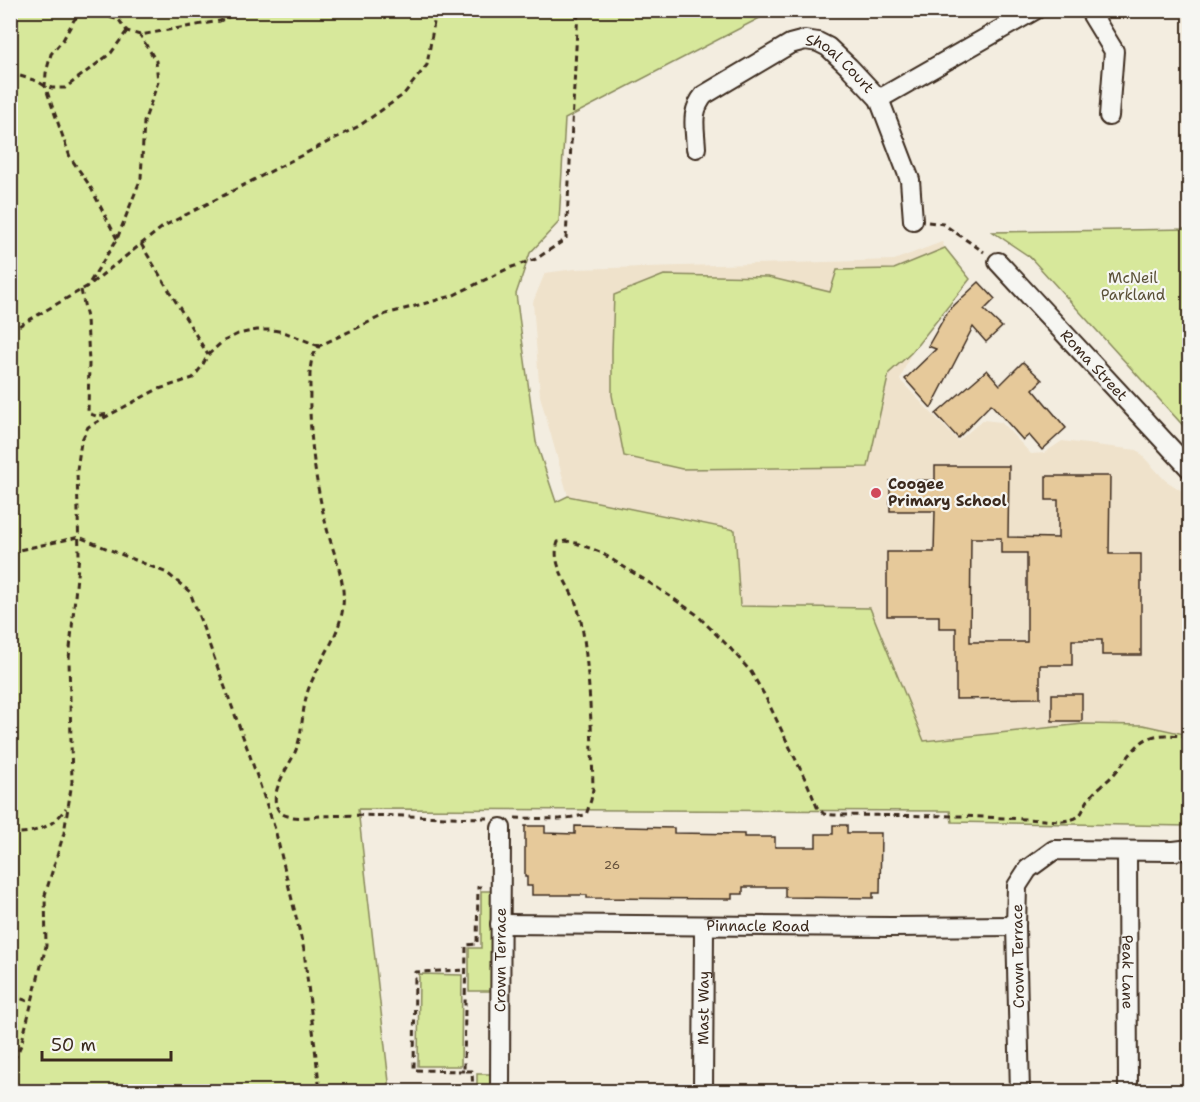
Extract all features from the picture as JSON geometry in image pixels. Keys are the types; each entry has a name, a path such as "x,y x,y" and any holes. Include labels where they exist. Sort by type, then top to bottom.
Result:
{"street":[{"path":"879,99 1035,10"},
{"path":"1089,10 1114,51 1109,116"},
{"name":"Shoal Court","path":"696,148 694,117 697,104 704,95 790,44 805,40 818,42 828,46 879,99 909,180 914,220"},
{"name":"Roma Street","path":"998,262 1190,469"},
{"name":"Crown Terrace","path":"500,1092 502,822"},
{"name":"Crown Terrace","path":"1020,1092 1017,886 1028,868 1054,850 1184,852"},
{"name":"Peak Lane","path":"1127,852 1128,1092"},
{"name":"Pinnacle Road","path":"500,924 1016,926"},
{"name":"Mast Way","path":"703,1092 704,926"}],"path":[{"path":"119,10 119,20 127,31 141,35 220,21 243,10"},
{"path":"10,331 88,286 164,226 359,126 404,95 427,65 435,16 439,10"},
{"path":"578,10 566,239 536,259 509,268 452,296 386,314 319,346 314,355 310,372 311,436 321,504 344,589 342,614 333,641 310,686 305,701 297,748 276,788 275,799 279,811 295,818 342,816 502,822 586,816 593,789 591,709 585,646 577,606 557,564 558,542 566,541 600,552 656,587 696,614 730,648 751,672 765,696 817,807 824,814 1073,820 1078,818 1089,798 1114,774 1136,746 1157,735 1189,735 1184,757 1190,772"},
{"path":"117,239 90,186 70,158 45,87 51,54 81,13 96,13 119,20"},
{"path":"10,73 37,81 45,87 65,88 111,53 127,31"},
{"path":"88,286 117,239 141,178 144,122 158,82 156,61 141,35"},
{"path":"914,220 942,224 998,262"},
{"path":"141,244 208,355"},
{"path":"81,290 87,318 88,413 96,416 111,414"},
{"path":"10,1070 21,1045 46,946 45,895 64,833 72,782 69,659 79,555 77,470 81,442 88,428 111,414 156,390 193,378 208,355 222,342 238,334 257,330 273,330 285,332 319,346"},
{"path":"10,552 79,537 167,573 190,592 249,753 274,829 304,950 320,1092"},
{"path":"10,833 40,829 54,822 68,806"},
{"path":"10,852 15,872 10,895"},
{"path":"464,1071 466,945 477,944 478,887 500,888"},
{"path":"466,970 415,972 414,1070 472,1071 472,1092"},
{"path":"10,982 19,998 32,1002"}],"shaded area":[{"name":"Coogee Primary School","path":"942,242 970,279 911,353 900,380 958,441 983,420 1001,422 1031,454 1044,453 1062,441 1137,450 1165,480 1189,498 1189,735 1143,725 1083,724 924,741 870,608 740,606 735,530 568,496 540,396 533,302 545,273 575,269 894,260"}],"green space":[{"path":"10,11 773,11 565,119 559,222 530,253 516,294 536,442 556,502 568,496 735,530 740,606 870,608 924,741 1083,724 1143,725 1189,735 1189,826 952,822 950,811 358,809 390,1091 11,1091"},
{"name":"McNeil Parkland","path":"1190,229 1189,432 1030,257 993,232"},
{"path":"945,248 970,279 911,353 889,373 868,467 682,469 624,456 612,395 614,295 664,275 768,277 830,292 837,270 894,269"},
{"path":"481,891 491,891 491,991 469,991 469,948 481,948"},
{"path":"419,974 462,975 461,1066 418,1066"},
{"path":"477,1074 491,1074 491,1091 477,1092"}],"building":[{"path":"979,282 995,299 984,310 1002,327 986,342 973,327 931,408 905,379 936,349 928,346 948,311"},
{"path":"1023,362 1042,380 1033,389 1066,428 1042,450 1029,435 1023,440 991,404 958,438 936,414 987,370 1000,385"},
{"path":"935,466 1009,466 1008,537 1058,538 1058,500 1046,500 1046,476 1110,476 1109,554 1141,554 1141,655 1102,655 1102,640 1072,640 1072,665 1040,665 1040,698 956,699 956,628 939,628 939,616 887,616 887,552 934,552 935,511 890,511 890,481 935,480","holes":["971,538 1001,538 1001,553 1027,553 1027,642 970,642"]},
{"path":"1052,694 1082,694 1082,721 1052,721"},
{"path":"833,825 847,825 847,833 881,833 880,893 873,893 873,898 785,897 785,887 743,887 743,894 732,894 732,899 587,898 587,895 532,895 532,886 527,886 527,877 525,877 525,826 545,826 545,833 575,834 575,826 674,828 674,833 775,837 775,847 816,847 816,834 833,834"}],"place":[{"name":"Coogee Primary School","path":"876,493"}]}
